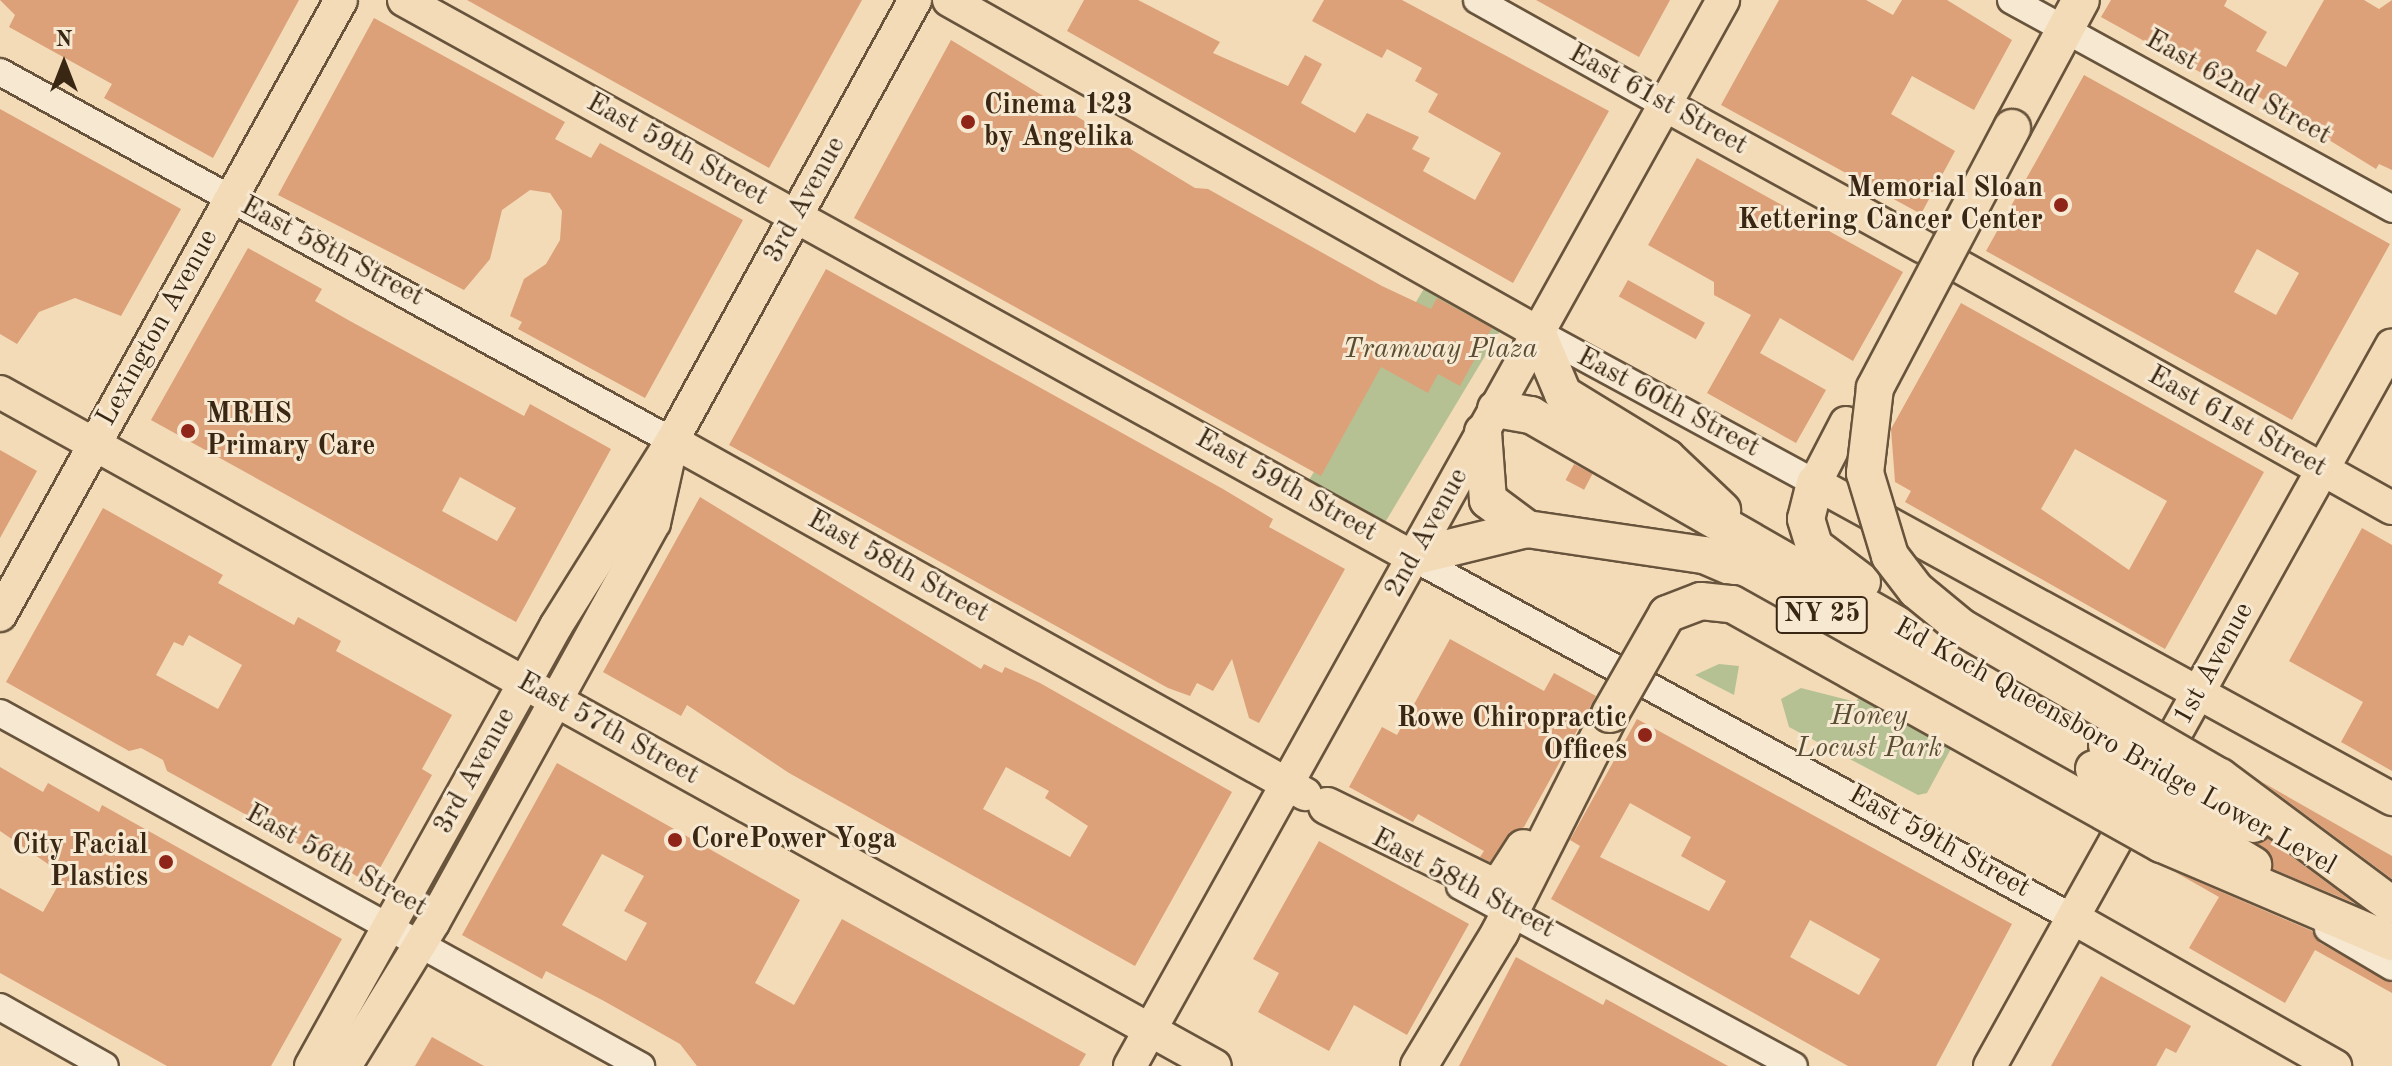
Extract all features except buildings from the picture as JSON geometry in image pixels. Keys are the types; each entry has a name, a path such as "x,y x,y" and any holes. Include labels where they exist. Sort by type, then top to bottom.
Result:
{"highway":[{"path":"2073,15 1875,388 1865,473 1890,556 1916,590 1961,627 2220,777 2392,902"},
{"name":"NY 25","path":"1537,332 1563,394 1684,471 1755,547"},
{"name":"Ed Koch Queensboro Bridge Lower Level","path":"1490,420 1531,415 2101,756 2392,902"},
{"name":"NY 25","path":"1490,420 1488,500 1527,529"},
{"path":"1815,483 1806,525 1831,563 2101,756 2392,891"},
{"name":"NY 25","path":"1412,557 1527,529 1687,551 1738,568 2101,756 2392,949"},
{"path":"1419,1066 1510,912 1610,714 1667,614 1701,601 1732,604 2162,844 2392,942"},
{"path":"1327,806 1495,885 1578,777"}],"main road":[{"name":"Lexington Avenue","path":"0,615 341,0"},
{"name":"East 59th Street","path":"404,0 1412,557"},
{"name":"3rd Avenue","path":"311,1066 556,626 672,441 915,0"},
{"name":"East 60th Street","path":"949,0 1537,332"},
{"name":"2nd Avenue","path":"1130,1066 1723,0"},
{"name":"East 61st Street","path":"1665,105 1923,247"},
{"name":"East 61st Street","path":"1957,265 2392,508"},
{"name":"1st Avenue","path":"1990,1066 2075,919 2320,469 2392,345"},
{"name":"East 57th Street","path":"0,392 1215,1066"},
{"path":"1815,483 1846,423"},
{"name":"3rd Avenue","path":"345,1066 421,944 654,523 672,441"},
{"name":"East 58th Street","path":"672,441 1327,806"},
{"name":"East 60th Street","path":"1815,483 2200,691 2392,799"},
{"path":"556,626 621,584"},
{"name":"East 59th Street","path":"2075,919 2335,1066"}],"street":[{"name":"East 61st Street","path":"1477,0 1665,105"},
{"name":"East 62nd Street","path":"2011,0 2073,15 2392,209"},
{"name":"East 58th Street","path":"0,72 672,441"},
{"name":"East 60th Street","path":"1537,332 1815,483"},
{"name":"East 59th Street","path":"1412,557 2075,919"},
{"path":"1891,677 2101,756 2392,967"},
{"name":"East 56th Street","path":"0,713 641,1066"},
{"name":"East 58th Street","path":"1327,806 1510,912 1794,1066"},
{"path":"0,1007 105,1066"}],"green space":[{"name":"Tramway Plaza","path":"1425,287 1500,332 1383,526 1309,481"},
{"name":"Honey Locust Park","path":"1719,664 1739,666 1734,695 1695,675"},
{"name":"Honey Locust Park","path":"1801,688 1856,702 1862,690 1953,745 1927,793 1918,795 1789,727 1781,699"}],"place":[{"name":"Cinema 123 by Angelika","path":"968,122"},
{"name":"Memorial Sloan Kettering Cancer Center","path":"2061,205"},
{"name":"MRHS Primary Care","path":"188,431"},
{"name":"Rowe Chiropractic Offices","path":"1645,735"},
{"name":"CorePower Yoga","path":"675,840"},
{"name":"City Facial Plastics","path":"166,862"}]}
